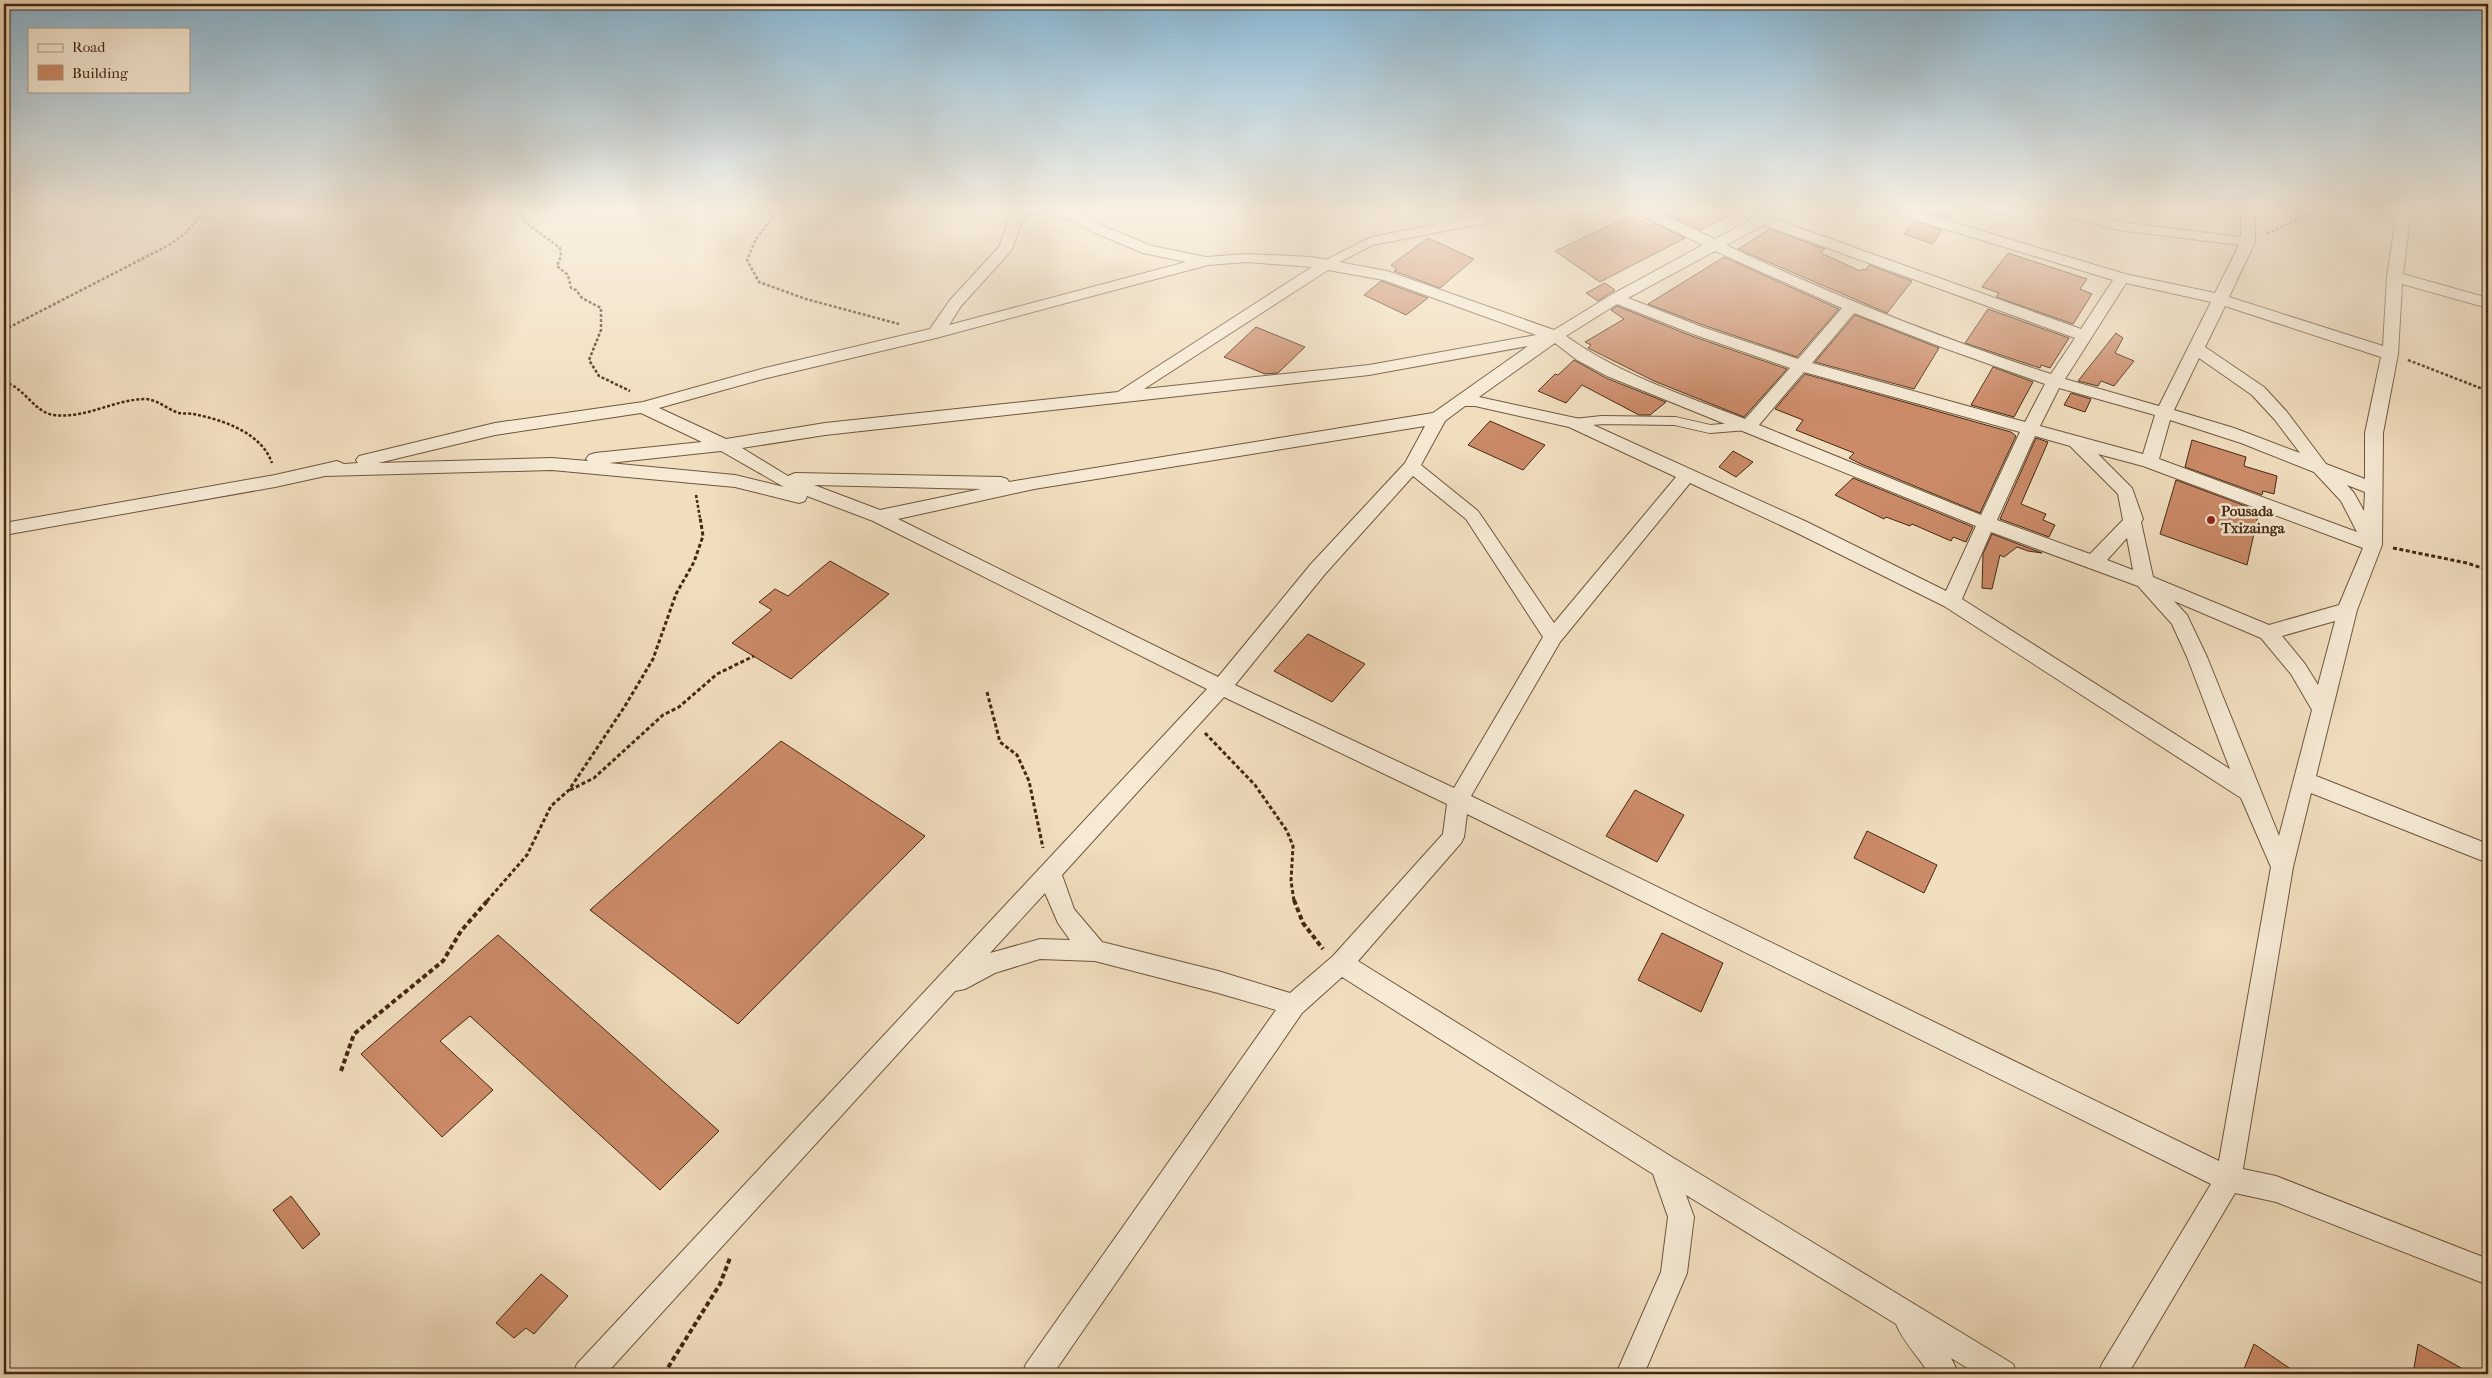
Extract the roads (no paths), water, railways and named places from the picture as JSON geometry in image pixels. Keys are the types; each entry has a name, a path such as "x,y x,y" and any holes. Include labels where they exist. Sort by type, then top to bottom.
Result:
{"street":[{"path":"936,334 955,303 981,275"},
{"path":"4,529 275,481 495,429 643,407 765,372 936,334 1154,275"},
{"path":"1121,397 1309,275"},
{"path":"1383,275 1555,336 1583,356 1613,372 1985,523 2145,581 2268,633 2298,669 2322,710"},
{"path":"587,1374 1221,687 1318,570 1412,466 1438,418 1460,400 1555,336 1616,298 1659,275"},
{"path":"1782,275 1852,306 1969,352 2055,381 2227,432 2284,453 2322,471 2374,489"},
{"path":"1925,275 2084,336"},
{"path":"2113,275 2220,299 2390,354"},
{"path":"2149,462 2164,413 2232,275"},
{"path":"2112,1374 2228,1179 2282,867 2347,610 2373,545 2374,433 2390,354 2395,277 2488,303"},
{"path":"1951,601 2029,430 2055,381 2122,278"},
{"path":"1616,298 1696,330 1802,366 2149,462 2373,545"},
{"path":"1749,426 1852,306"},
{"path":"326,470 552,464 724,445 824,428 1369,370 1555,336"},
{"path":"2196,348 2258,390 2281,416 2322,471 2348,497 2373,545"},
{"path":"1460,400 1574,423 1688,474 1951,601 2249,792"},
{"path":"643,407 724,445 780,479 879,517 1221,687 1458,800 2228,1179 2276,1189 2488,1272"},
{"path":"735,481 879,517 1034,483 1438,418"},
{"path":"2077,443 2126,492 2134,519 2145,581 2180,620 2197,657 2249,792 2282,867"},
{"path":"552,464 735,481 780,479 1034,483"},
{"path":"1412,466 1472,515 1552,637"},
{"path":"1036,1374 1294,1006 1341,963 1453,837 1458,800 1552,637 1688,474"},
{"path":"2094,562 2134,519"},
{"path":"2268,633 2347,610"},
{"path":"2303,780 2488,854"},
{"path":"1050,873 1057,902 1072,928 1095,951"},
{"path":"944,987 990,964 1040,949 1095,951 1218,982 1294,1006"},
{"path":"1341,963 1663,1166 2003,1374"},
{"path":"1630,1374 1674,1273 1681,1217 1663,1166"},
{"path":"1898,1310 1928,1346 1945,1374"}],"lane":[{"path":"1574,423 1612,420 1675,421 1710,429 1749,426"}],"place":[{"name":"Pousada Txizainga","path":"2211,520"}]}
